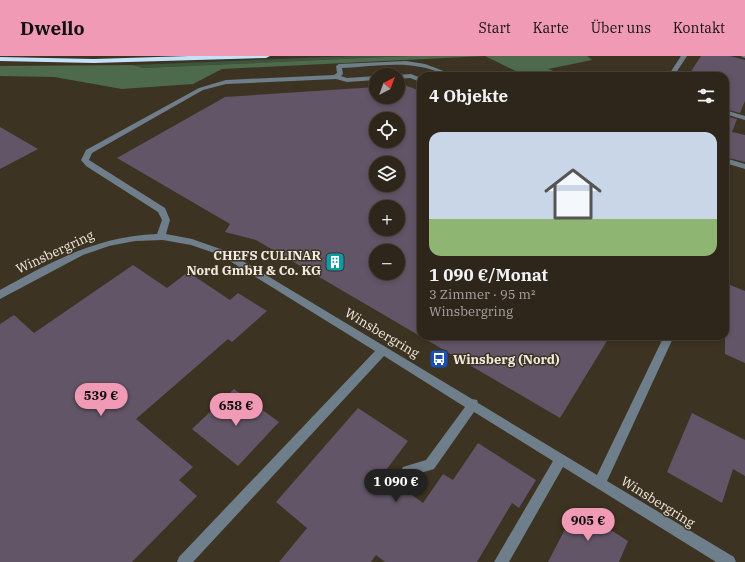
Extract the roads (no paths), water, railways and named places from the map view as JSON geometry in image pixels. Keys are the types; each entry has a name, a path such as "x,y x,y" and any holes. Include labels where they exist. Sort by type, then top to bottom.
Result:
{"highway":[{"path":"0,59 94,61 266,56"}],"street":[{"path":"674,72 684,56"},
{"path":"336,77 340,74 339,66 398,63 422,65 442,72"},
{"path":"405,76 411,76 417,78"},
{"path":"161,236 166,220 162,210 89,164 85,160 89,152 210,85 226,82 336,77 347,80 369,78"},
{"path":"729,113 745,118"},
{"path":"729,161 745,167"},
{"name":"Winsbergring","path":"0,295 60,262 98,246 125,239 161,236 191,240 223,252 729,562"},
{"path":"600,483 667,340"},
{"path":"184,562 383,350"},
{"path":"407,471 430,465 473,404"},
{"path":"501,562 560,458"}],"place":[{"name":"CHEFS CULINAR Nord GmbH & Co. KG","path":"335,262"},
{"name":"Winsberg (Nord)","path":"439,359"}]}
